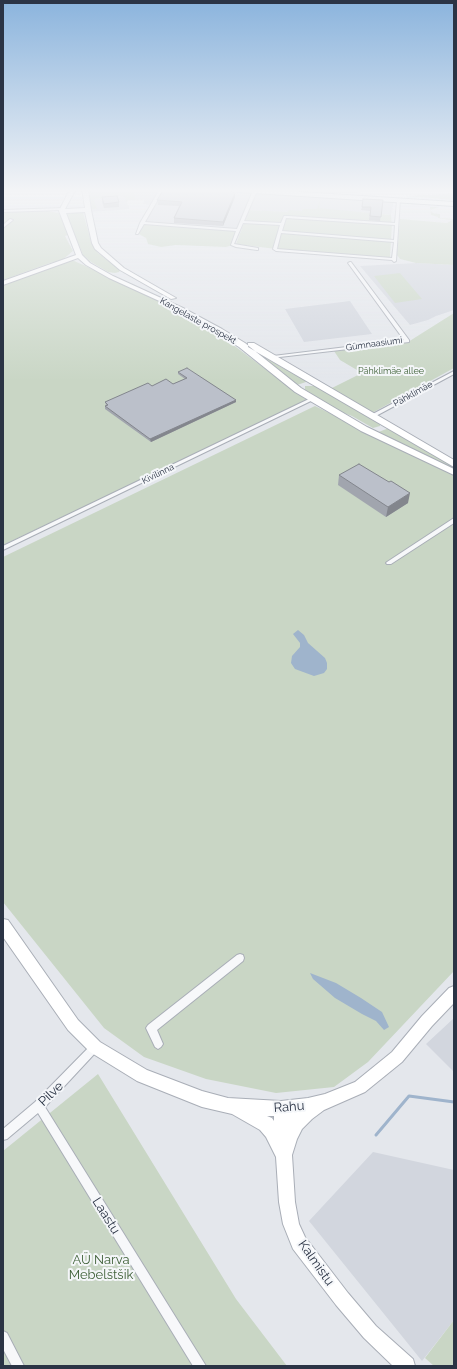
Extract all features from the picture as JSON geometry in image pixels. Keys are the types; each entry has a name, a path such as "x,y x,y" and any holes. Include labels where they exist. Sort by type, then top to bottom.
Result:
{"main road":[{"path":"3,283 79,256 78,253"},
{"name":"Kangelaste prospekt","path":"103,253 122,269 454,464"},
{"name":"Kangelaste prospekt","path":"79,256 88,264 103,273 171,304 219,331 248,350 298,390 364,429 454,472"},
{"path":"103,273 113,275 119,274 122,272 122,269"},
{"path":"219,331 240,349 238,353"},
{"name":"Kangelaste prospekt","path":"248,350 257,348"},
{"path":"298,390 301,386 307,384 319,384"},
{"path":"364,429 380,429 383,425 382,421"},
{"name":"Rahu","path":"3,925 73,1025 95,1047 142,1076 187,1094 228,1106 281,1109 321,1103 360,1086 379,1073 397,1056 427,1021 454,993"},
{"path":"284,1158 296,1123 306,1113 321,1103"},
{"path":"228,1106 266,1124 272,1131 284,1158"},
{"name":"Kalmistu","path":"281,1109 287,1202 291,1224 300,1243 342,1299 370,1332 406,1366"}],"street":[{"path":"318,253 394,260 395,253"},
{"name":"Gümnaasiumi","path":"273,357 407,341 350,263"},
{"name":"Pähklimäe","path":"372,416 454,372"},
{"name":"Kivilinna","path":"3,548 313,399"},
{"path":"389,563 454,520"},
{"path":"158,1044 151,1028 240,958"},
{"name":"Pilve","path":"3,1135 39,1106 95,1047"},
{"name":"Laastu","path":"39,1106 200,1366"},
{"path":"3,1337 18,1366"}],"shaded area":[{"path":"416,263 454,265 454,310 410,325 360,266"},
{"path":"350,301 372,334 304,342 285,309"},
{"path":"454,1018 454,1072 426,1044"},
{"path":"373,1152 454,1170 454,1320 422,1361 309,1221"}],"green space":[{"path":"3,253 71,253 61,261 50,263 3,280"},
{"path":"82,253 98,253 120,270 119,272 115,273 108,272 91,262"},
{"path":"322,253 390,253 390,258"},
{"path":"397,253 454,253 454,265 416,263 400,259"},
{"path":"72,260 167,302 216,332 308,401 3,545 3,284"},
{"path":"400,273 422,299 395,303 374,276"},
{"name":"Pähklimäe allee","path":"454,313 454,368 372,413 330,389 362,373 340,360 334,351 408,342"},
{"path":"258,353 281,367 309,381 297,385"},
{"path":"305,386 315,386 380,424 380,426 373,428 352,416 341,412 305,390"},
{"path":"315,406 454,474 454,971 368,1062 334,1087 276,1093 206,1079 144,1057 104,1028 3,902 3,557"},
{"path":"389,428 454,467 454,469 376,433"},
{"name":"AÜ Narva Mebelštšik","path":"98,1074 236,1299 287,1366 3,1366 3,1151"},
{"path":"454,1320 454,1366 434,1366 425,1358"}],"water":[{"path":"298,630 304,635 308,643 325,658 327,669 324,673 314,676 295,669 291,663 292,656 300,647 300,643 293,634"},
{"path":"310,973 336,983 382,1012 389,1027 384,1030 376,1021 335,998 313,979"}],"building":[{"path":"187,368 236,400 150,439 105,406 108,405 105,402 148,383 152,386 166,379 173,384 187,378 178,372"},
{"path":"359,464 410,493 388,507 339,475"}],"waterway":[{"path":"376,1135 409,1096 454,1102"}]}
